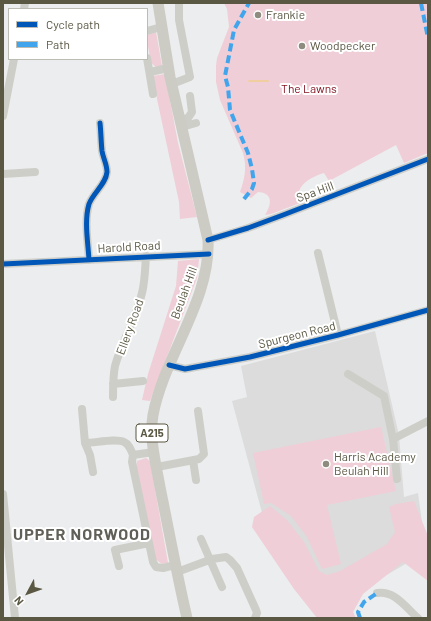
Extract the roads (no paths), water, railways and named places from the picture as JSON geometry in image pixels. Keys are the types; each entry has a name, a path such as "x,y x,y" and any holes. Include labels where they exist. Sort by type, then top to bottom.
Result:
{"main road":[{"name":"Beulah Hill","path":"158,3 168,68 208,240 209,254 197,301 169,365 160,392 153,416 152,428 154,452 176,569 188,618"}],"street":[{"path":"172,84 190,77 179,20 179,3"},
{"path":"148,31 161,27"},
{"path":"3,116 6,80 14,60"},
{"path":"147,60 153,94"},
{"path":"150,72 168,68"},
{"path":"181,123 188,118 192,112 190,96"},
{"path":"89,260 87,215 95,193 103,183 107,173 102,151 100,123"},
{"path":"181,123 196,123"},
{"name":"Spa Hill","path":"208,240 276,218 428,159"},
{"path":"3,174 35,172"},
{"path":"318,253 338,335"},
{"name":"Harold Road","path":"3,264 209,254"},
{"name":"Ellery Road","path":"113,397 116,364 134,319 142,293 146,256"},
{"name":"Spurgeon Road","path":"169,365 182,369 195,368 250,357 428,310"},
{"path":"348,374 384,396 396,437 397,479"},
{"path":"113,384 144,381"},
{"path":"82,409 85,444 90,455 93,472"},
{"path":"157,466 202,458 204,454 198,411"},
{"path":"396,437 428,421"},
{"path":"85,444 118,440 128,445 133,455 132,462 153,562 156,567 176,569 226,557 234,564 258,616"},
{"path":"133,455 154,452"},
{"path":"194,460 196,480"},
{"path":"3,494 15,618"},
{"path":"201,539 222,587"},
{"path":"119,566 115,550 149,543"},
{"path":"377,592 384,592 393,595 418,618"}],"waterway":[{"path":"249,81 268,81"}],"place":[{"name":"Frankie","path":"258,15"},
{"name":"Woodpecker","path":"302,46"},
{"name":"Harris Academy Beulah Hill","path":"326,464"}],"district":[{"name":"UPPER NORWOOD","path":"82,535"}],"park label":[{"name":"The Lawns","path":"309,89"}]}
